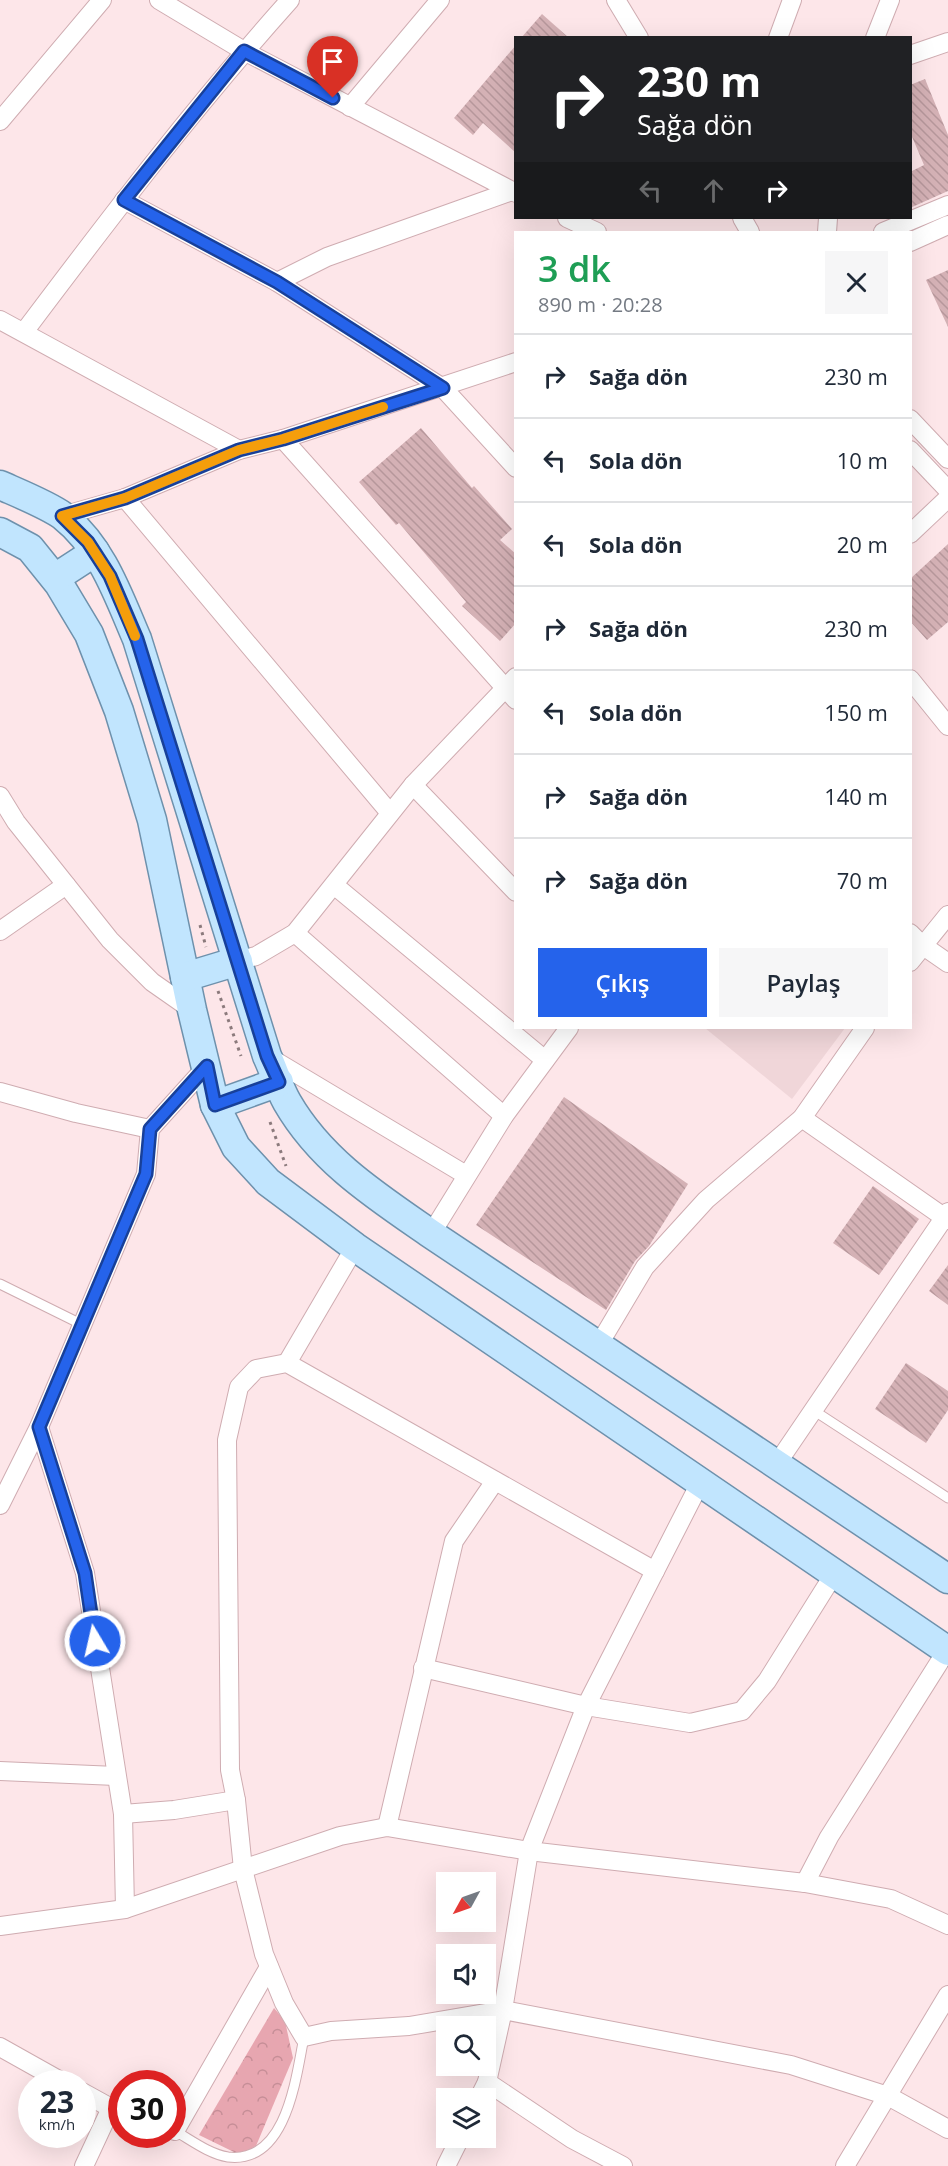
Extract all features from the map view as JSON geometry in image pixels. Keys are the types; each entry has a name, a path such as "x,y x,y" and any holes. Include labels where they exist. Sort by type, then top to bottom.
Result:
{"main road":[{"path":"0,485 62,516 88,542 110,576 137,639 267,1056 286,1100 320,1148 367,1190 431,1234 948,1579"},
{"path":"0,532 30,548 55,578 89,634 119,711 152,820 192,1010 215,1105 236,1147 268,1182 355,1247 947,1651"},
{"path":"55,578 95,552"},
{"path":"185,976 238,961"},
{"path":"215,1105 279,1082"}],"street":[{"path":"0,121 102,0"},
{"path":"159,0 244,51 514,192"},
{"path":"24,333 124,200 244,51 290,0"},
{"path":"350,107 440,0"},
{"path":"616,0 638,36"},
{"path":"779,36 792,0"},
{"path":"876,36 890,0"},
{"path":"912,54 948,42"},
{"path":"277,282 327,257 514,192"},
{"path":"124,200 277,282 443,388 514,466"},
{"path":"885,231 948,205"},
{"path":"569,219 595,231"},
{"path":"912,242 948,225"},
{"path":"0,320 239,450"},
{"path":"62,516 125,498 239,450 283,439 514,363"},
{"path":"912,421 948,459"},
{"path":"238,961 256,956 295,933 413,785 512,689 283,439"},
{"path":"912,452 948,490"},
{"path":"125,498 390,813"},
{"path":"912,532 948,498"},
{"path":"912,681 948,726"},
{"path":"413,785 514,890"},
{"path":"0,796 16,822 110,940 152,982 192,1010"},
{"path":"0,930 66,885"},
{"path":"334,885 545,1060"},
{"path":"912,954 916,939 948,915"},
{"path":"295,933 504,1116"},
{"path":"916,939 948,963"},
{"path":"431,1234 504,1116 568,1029"},
{"path":"598,1346 645,1267 706,1200 802,1118 864,1029"},
{"path":"267,1056 466,1175"},
{"path":"0,1505 39,1427 146,1174 150,1129 207,1066"},
{"path":"0,1092 76,1113 150,1129"},
{"path":"776,1465 947,1217 802,1118"},
{"path":"287,1364 355,1247"},
{"path":"655,1571 287,1364 256,1369 239,1387 227,1440 230,1770 236,1800 243,1869 264,1954 284,2003 304,2037 331,2031 409,2026 503,2010 791,2065 888,2096 948,2129"},
{"path":"39,1427 85,1573 123,1814 125,1909"},
{"path":"387,1827 454,1541 495,1481"},
{"path":"484,2088 487,2082 503,2010 529,1851 586,1706 701,1481"},
{"path":"423,1668 586,1706 690,1723 742,1711 767,1681 834,1574"},
{"path":"805,1883 829,1837 947,1651"},
{"path":"0,1772 116,1776"},
{"path":"123,1814 174,1810 236,1800"},
{"path":"0,1926 125,1909 340,1836 387,1827 529,1851 805,1883 891,1899 948,1925"},
{"path":"186,2110 269,1967"},
{"path":"845,2166 948,1995"},
{"path":"0,2047 41,2070"},
{"path":"487,2082 572,2139 623,2166"},
{"path":"84,2166 108,2124"},
{"path":"446,2166 455,2148"}],"lane":[{"path":"0,1284 82,1325"},
{"path":"813,1410 948,1498"},
{"path":"186,2138 227,2157 244,2156 266,2144 286,2117 304,2037"}],"shaded area":[{"path":"706,1029 844,1029 792,1099"}],"green space":[{"path":"274,2008 285,2021 293,2058 256,2146 240,2155 199,2135"}],"building":[{"path":"542,14 567,36 523,36"},
{"path":"514,47 514,151 483,123 473,135 454,118"},
{"path":"925,79 948,135 948,191 912,207 912,171 924,165 912,137 912,84"},
{"path":"948,270 948,327 926,280"},
{"path":"421,428 472,488 474,486 512,529 500,540 514,552 514,625 500,641 462,606 466,602 399,523 396,525 359,482"},
{"path":"948,544 948,622 927,640 912,623 912,577"},
{"path":"564,1097 688,1184 649,1246 635,1261 606,1310 476,1225"},
{"path":"873,1186 919,1219 879,1275 833,1243"},
{"path":"948,1265 948,1305 929,1291"},
{"path":"906,1363 948,1391 948,1410 926,1443 875,1409"}],"slow traffic":[{"path":"135,636 110,576 88,542 62,516 125,498 239,450 283,439 383,407"}],"route":[{"path":"95,1641 85,1573 39,1427 146,1174 150,1129 207,1066 215,1105 279,1082 267,1056 137,639 110,576 88,542 62,516 125,498 239,450 283,439 443,388 277,282 124,200 244,51 333,98"}]}
